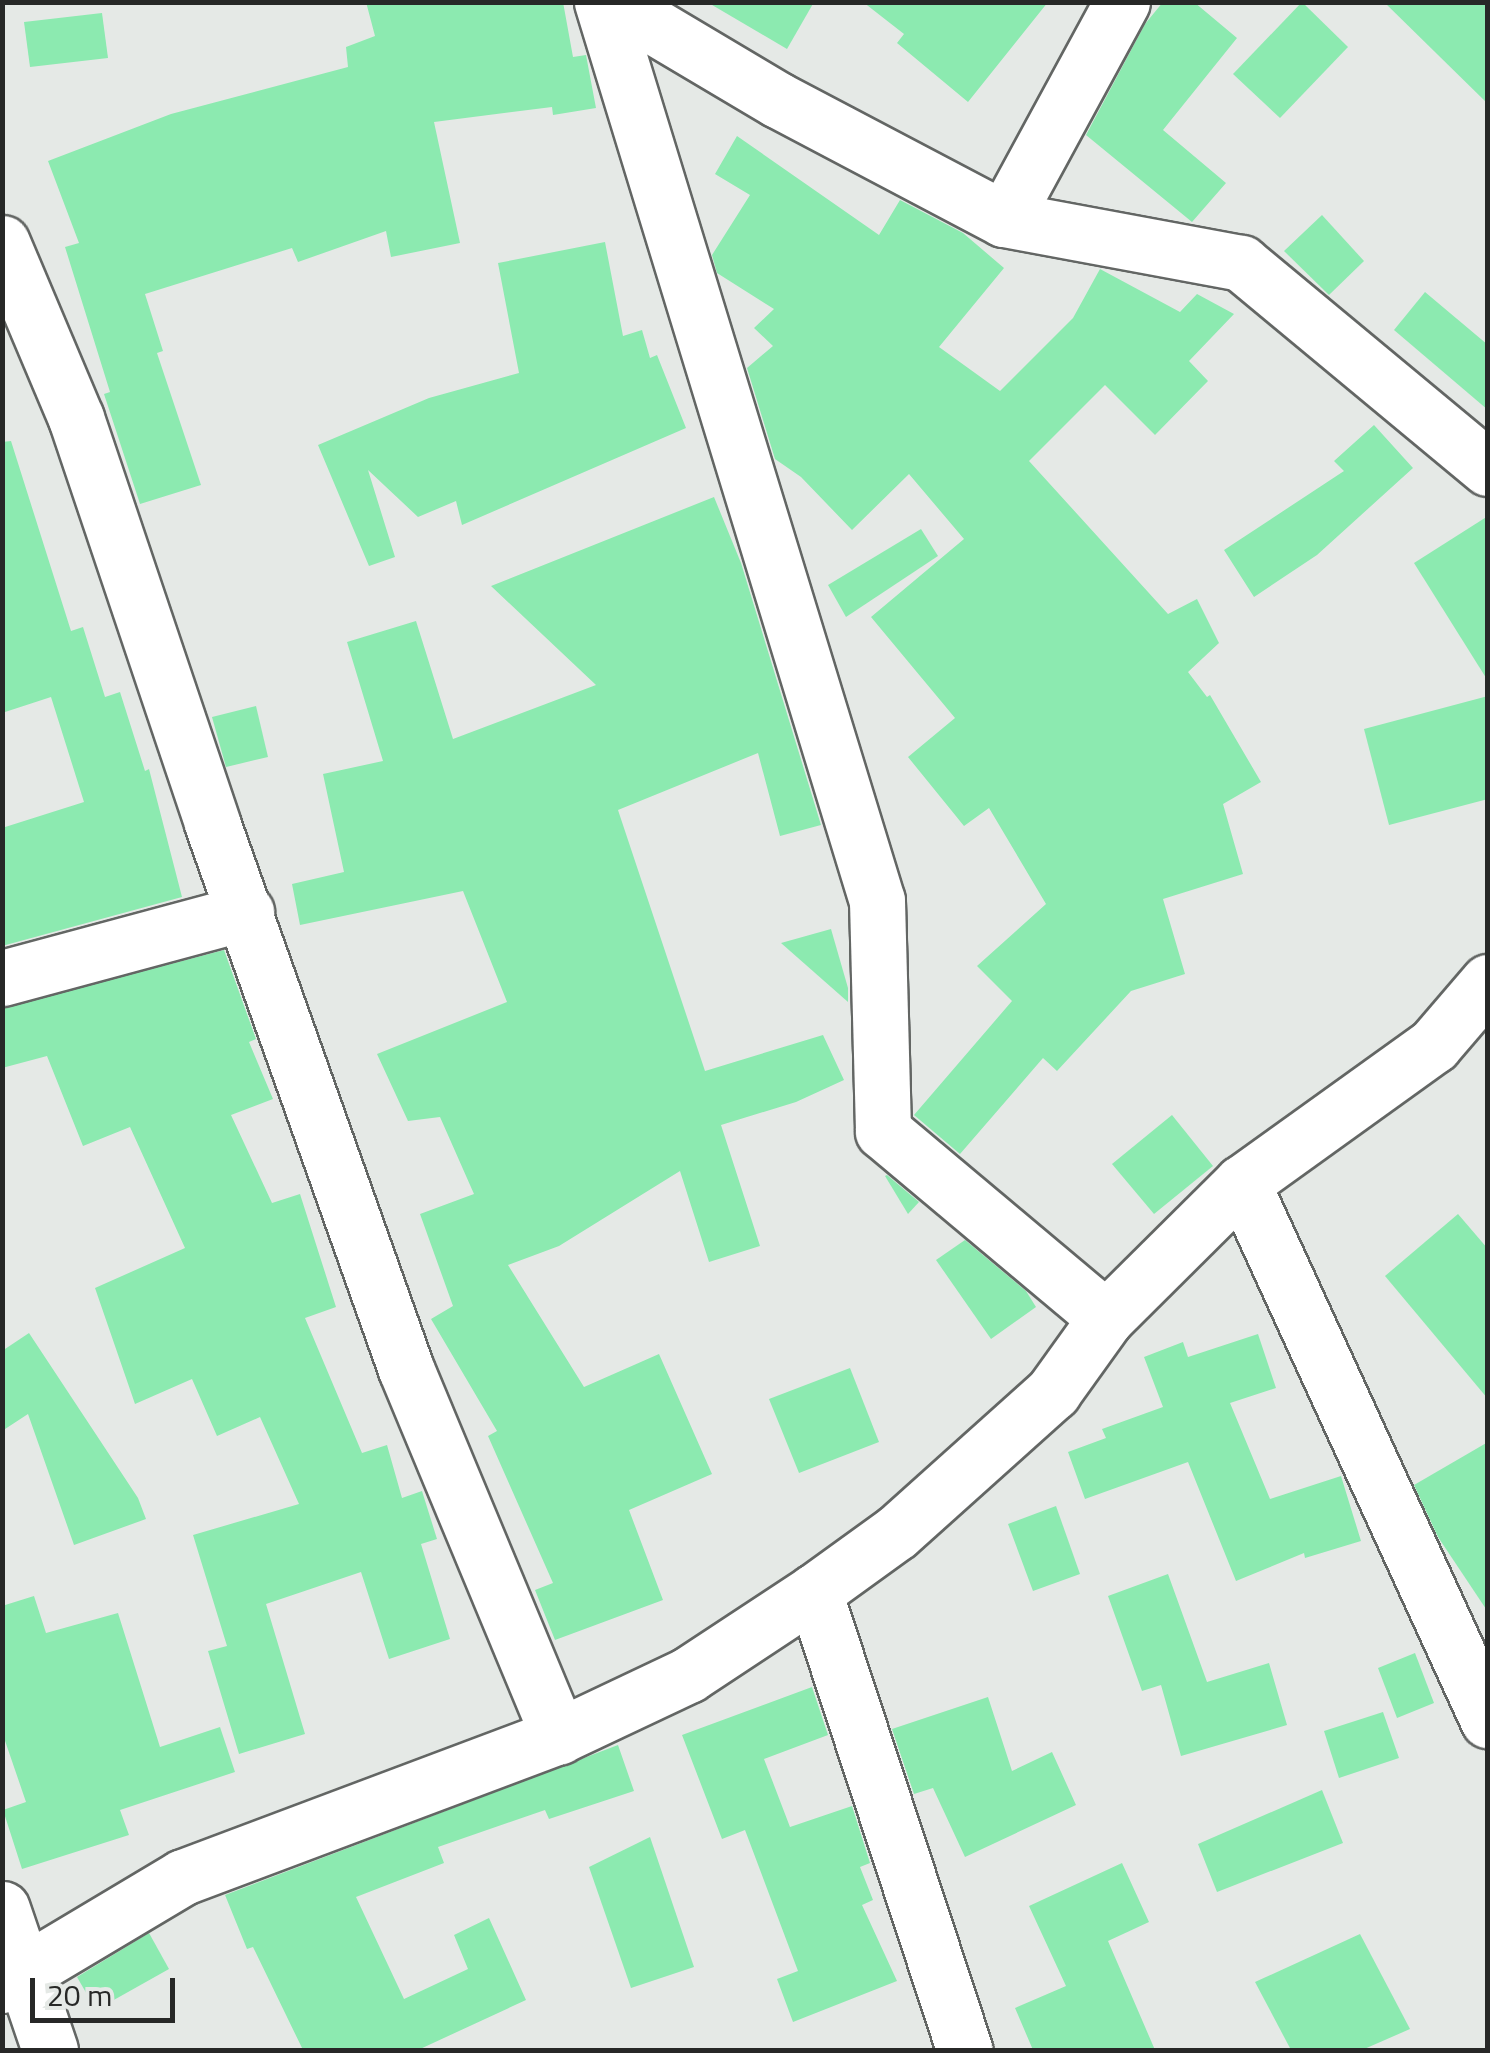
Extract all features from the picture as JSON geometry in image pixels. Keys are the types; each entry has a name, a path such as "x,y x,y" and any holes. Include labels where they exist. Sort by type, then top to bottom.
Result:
{"street":[{"path":"602,2 878,901 883,1132 1106,1318"},
{"path":"613,2 778,100 1004,219 1241,263 1488,468"},
{"path":"1004,219 1122,2"},
{"path":"6,258 76,418 212,823 406,1369 559,1736"},
{"path":"2,978 246,912"},
{"path":"12,1979 184,1878 559,1736 688,1675 814,1592 897,1532 1052,1392 1106,1318 1242,1182 1434,1045 1488,982"},
{"path":"1242,1182 1488,1720"},
{"path":"814,1592 965,2050"},
{"path":"2,1909 12,1979 50,2050"}],"building":[{"path":"366,2 563,2 573,57 586,55 596,108 553,115 552,107 434,122 460,243 391,257 386,231 298,262 292,248 145,294 163,351 157,353 201,485 140,504 104,394 110,392 65,247 79,243 48,161 171,114 348,67 346,47 375,36"},
{"path":"707,2 814,2 787,49"},
{"path":"863,2 1048,2 968,102 897,43 904,34"},
{"path":"1163,2 1194,2 1237,38 1163,130 1226,183 1192,222 1086,135 1145,24"},
{"path":"1302,2 1348,47 1280,118 1233,74"},
{"path":"1384,2 1488,2 1488,104"},
{"path":"102,13 108,58 30,67 24,22"},
{"path":"737,136 879,235 900,200 963,233 1004,268 939,347 1000,391 1073,318 1100,269 1180,312 1197,294 1234,314 1189,361 1208,381 1155,435 1105,385 1029,461 1168,614 1197,599 1219,643 1188,672 1207,697 1210,695 1261,782 1223,804 1243,874 1163,899 1185,974 1131,991 1057,1071 1043,1058 960,1154 914,1115 1012,1001 977,966 1046,904 989,808 964,826 908,757 955,718 871,617 964,539 909,474 852,530 801,477 775,459 747,368 773,346 754,328 774,309 717,273 712,255 750,195 715,174"},
{"path":"1322,215 1364,261 1329,295 1284,251"},
{"path":"605,242 623,336 642,330 650,358 657,355 686,428 462,525 456,501 418,517 368,470 395,557 369,566 318,445 429,398 519,373 498,263"},
{"path":"1425,292 1488,345 1488,410 1394,330"},
{"path":"1374,425 1413,468 1317,555 1254,597 1224,550 1344,471 1334,461"},
{"path":"11,441 71,631 83,627 105,697 120,692 145,771 149,769 182,897 2,946 2,828 84,802 51,697 2,713 2,442"},
{"path":"714,497 741,563 821,825 780,836 758,753 618,810 705,1071 823,1035 844,1080 796,1102 721,1125 760,1246 709,1262 680,1171 559,1246 508,1265 584,1387 659,1354 712,1474 629,1510 663,1600 555,1640 535,1590 553,1583 488,1436 497,1431 431,1319 453,1306 420,1214 474,1194 440,1117 408,1121 377,1054 507,1002 463,891 300,925 292,884 344,872 323,774 383,761 347,642 416,621 453,739 596,685 491,586"},
{"path":"1488,516 1488,681 1414,563"},
{"path":"921,529 938,556 846,617 828,585"},
{"path":"1488,696 1488,799 1389,825 1364,729"},
{"path":"256,706 268,757 226,767 212,717"},
{"path":"831,929 848,988 848,1002 781,943"},
{"path":"224,950 256,1039 249,1042 273,1099 231,1115 272,1203 300,1194 336,1307 305,1318 362,1453 387,1445 402,1498 422,1491 437,1539 421,1544 450,1639 389,1659 361,1572 266,1604 305,1734 239,1754 208,1651 227,1646 193,1535 299,1504 260,1417 217,1436 192,1379 135,1404 95,1288 185,1248 130,1127 83,1146 47,1056 2,1068 2,1008"},
{"path":"1172,1115 1213,1166 1154,1214 1112,1164"},
{"path":"885,1176 919,1202 908,1214"},
{"path":"1458,1214 1488,1249 1488,1399 1385,1276"},
{"path":"965,1240 1026,1291 1036,1307 991,1339 936,1260"},
{"path":"29,1333 138,1498 146,1519 74,1545 28,1414 2,1431 2,1351"},
{"path":"1258,1334 1276,1388 1230,1403 1270,1499 1341,1476 1361,1541 1305,1558 1304,1553 1236,1581 1188,1462 1085,1499 1068,1452 1106,1438 1102,1429 1163,1407 1144,1357 1183,1342 1188,1357"},
{"path":"850,1368 879,1442 799,1473 769,1399"},
{"path":"1488,1442 1488,1612 1438,1537 1414,1485"},
{"path":"1056,1506 1080,1574 1033,1591 1008,1524"},
{"path":"1168,1574 1207,1682 1269,1663 1287,1725 1181,1756 1161,1685 1142,1691 1108,1596"},
{"path":"34,1596 46,1633 118,1613 160,1747 220,1727 235,1772 120,1810 129,1835 22,1869 3,1810 26,1802 2,1732 2,1606"},
{"path":"1415,1653 1434,1703 1397,1718 1378,1668"},
{"path":"812,1687 828,1735 764,1759 790,1827 852,1806 870,1863 860,1867 873,1900 862,1905 897,1981 793,2022 777,1979 798,1971 745,1830 722,1839 682,1735"},
{"path":"988,1697 1012,1771 1052,1752 1076,1805 965,1857 933,1788 914,1794 892,1729"},
{"path":"1383,1712 1399,1758 1339,1778 1324,1731"},
{"path":"618,1745 634,1791 549,1819 545,1810 438,1847 444,1863 356,1897 404,1999 468,1969 454,1935 489,1918 526,2000 418,2050 303,2050 253,1947 247,1949 225,1895"},
{"path":"1322,1790 1343,1843 1217,1892 1198,1844"},
{"path":"650,1837 694,1967 631,1988 589,1867"},
{"path":"1122,1863 1149,1922 1108,1941 1155,2050 1033,2050 1015,2008 1066,1986 1029,1906"},
{"path":"149,1933 169,1969 96,2010 77,1977"},
{"path":"1360,1934 1410,2029 1362,2050 1291,2050 1255,1982"}]}
